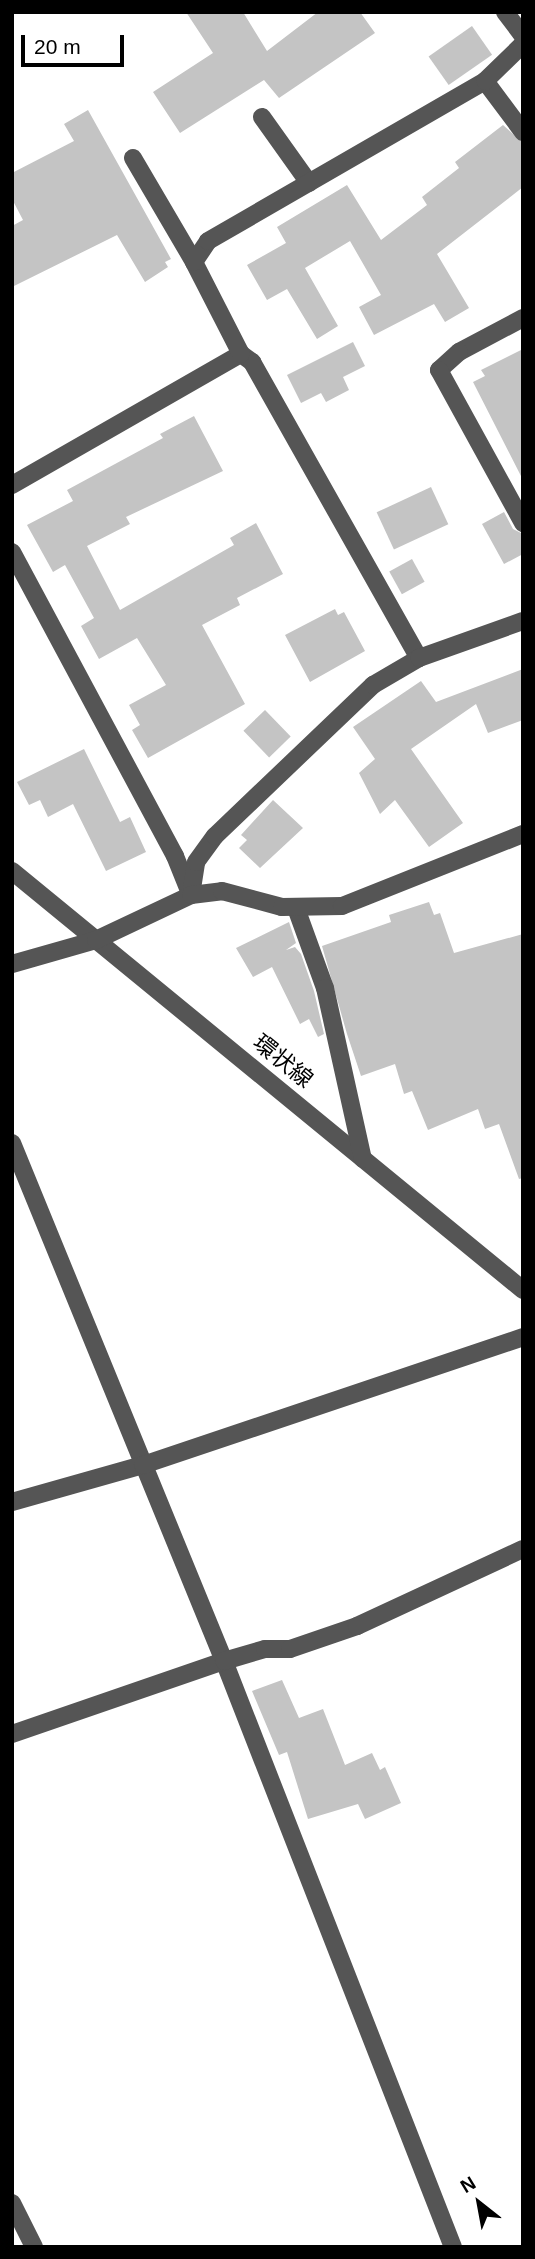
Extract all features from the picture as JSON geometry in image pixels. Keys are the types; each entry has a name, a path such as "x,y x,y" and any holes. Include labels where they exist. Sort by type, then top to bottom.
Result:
{"street":[{"path":"505,12 523,36"},
{"path":"194,262 208,242 485,81 523,44"},
{"path":"485,81 523,132"},
{"path":"262,117 309,183"},
{"path":"134,158 194,262 241,354 252,362 419,658"},
{"path":"523,318 459,352 439,370 523,523"},
{"path":"12,485 241,354"},
{"path":"12,552 175,856 191,895"},
{"path":"191,895 196,862 215,836 373,685 419,658 523,621"},
{"path":"12,964 96,940 191,895 222,891 296,908 352,903 523,834"},
{"name":"環状線","path":"12,871 523,1290"},
{"path":"296,908 325,988 363,1159"},
{"path":"12,1143 224,1661 453,2247"},
{"path":"12,1502 143,1465 523,1337"},
{"path":"12,1734 224,1661 265,1649 290,1649 357,1626 523,1549"},
{"path":"12,2203 24,2240"}],"building":[{"path":"186,12 243,12 267,51 318,12 360,12 375,33 279,98 264,80 180,133 153,92 213,53"},
{"path":"472,26 492,55 449,85 429,56"},
{"path":"88,110 171,259 165,262 168,267 145,282 117,235 12,287 12,226 23,220 12,199 12,173 74,141 64,124"},
{"path":"503,125 523,143 523,187 437,254 469,308 445,322 434,304 374,335 359,307 381,295 350,241 305,268 338,326 317,339 287,289 267,300 247,265 286,243 277,227 347,185 381,240 427,205 422,197 459,168 455,162"},
{"path":"353,342 365,366 343,377 349,390 326,402 321,393 301,403 287,375"},
{"path":"523,349 523,480 473,382 485,376 481,370"},
{"path":"194,416 223,471 126,517 130,524 87,546 120,610 234,545 230,538 256,523 283,574 237,598 240,605 202,625 245,704 148,758 132,730 140,725 129,705 166,685 137,638 99,659 81,626 94,618 65,565 53,572 27,525 73,501 67,490 163,438 160,434"},
{"path":"431,487 448,524 394,550 377,512"},
{"path":"504,512 513,529 523,534 523,554 504,564 482,524"},
{"path":"412,559 425,582 402,594 389,572"},
{"path":"335,609 338,615 344,612 365,651 310,682 285,635"},
{"path":"523,669 523,720 488,733 476,704 411,749 463,823 429,847 395,800 380,814 359,773 375,759 353,727 421,681 436,702"},
{"path":"265,710 291,737 269,757 243,731"},
{"path":"84,749 120,822 130,817 146,852 106,871 73,804 48,817 40,800 29,805 17,782"},
{"path":"273,800 303,828 260,868 239,848 247,840 241,835"},
{"path":"429,902 434,915 440,913 454,953 523,934 523,1178 519,1179 499,1124 485,1129 478,1109 428,1130 412,1091 404,1094 395,1064 361,1076 322,946 391,922 389,915"},
{"path":"289,922 296,943 286,950 295,947 301,954 314,991 324,1034 318,1037 309,1019 300,1024 272,967 253,977 236,948"},
{"path":"282,1680 299,1718 323,1709 345,1765 372,1753 380,1770 385,1767 401,1803 365,1819 358,1804 308,1819 287,1752 279,1755 252,1691"}]}
